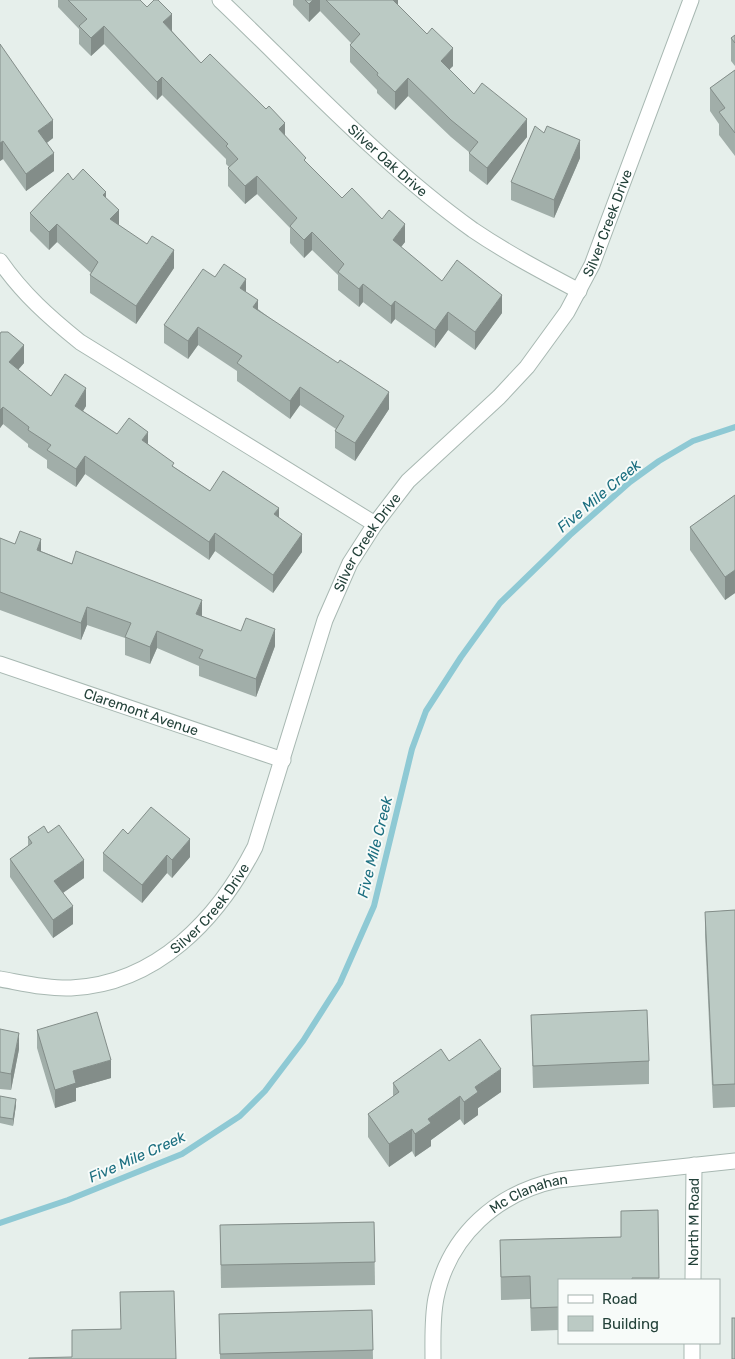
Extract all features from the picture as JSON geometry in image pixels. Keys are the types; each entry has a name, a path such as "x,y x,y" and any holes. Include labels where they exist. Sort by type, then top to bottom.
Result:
{"street":[{"name":"Silver Oak Drive","path":"220,0 424,192 474,230 520,259 578,291"},
{"name":"Silver Creek Drive","path":"0,979 61,988 97,985 139,970 168,954 200,927 239,878 265,819 333,599 350,563 375,524 408,481 499,397 527,367 567,312 592,265 691,0"},
{"path":"0,261 40,310 80,342 375,524"},
{"name":"Claremont Avenue","path":"0,664 283,760"},
{"name":"Mc Clanahan","path":"433,1359 436,1299 440,1283 461,1238 484,1214 518,1193 554,1181 735,1160"},
{"name":"North M Road","path":"693,1279 694,1165"},
{"path":"692,1344 692,1359"}],"building":[{"path":"68,0 140,0 147,7 154,0 158,0 172,14 163,22 201,63 210,54 266,109 269,106 285,123 279,129 306,158 304,160 342,198 352,188 382,219 389,210 405,224 393,240 442,281 457,260 502,295 475,332 448,312 435,330 395,301 391,306 363,284 359,289 338,272 344,264 312,232 304,240 290,226 297,218 257,176 245,186 228,168 238,159 226,146 228,144 162,77 157,82 104,26 91,38 79,26 87,19"},
{"path":"305,0 313,0 309,4"},
{"path":"326,0 393,0 427,34 432,28 453,48 441,61 474,94 482,83 527,119 487,168 469,153 478,142 451,120 408,78 395,92 377,75 378,73 350,45 360,34"},
{"path":"735,35 735,43 731,38"},
{"path":"0,44 53,120 38,131 54,153 26,174 3,141 0,143"},
{"path":"735,70 735,133 719,112 725,108 710,88"},
{"path":"535,126 544,133 547,126 580,140 554,200 511,182"},
{"path":"83,169 106,192 103,195 119,210 110,219 147,244 152,236 174,250 136,306 90,275 98,262 57,224 49,232 30,213 68,173 73,180"},
{"path":"224,264 246,279 240,288 258,300 253,307 338,363 340,360 389,392 355,443 335,431 344,416 300,387 290,401 237,363 242,356 198,327 188,341 164,325 203,269 215,277"},
{"path":"1,332 8,332 24,345 9,362 51,396 65,374 86,388 75,406 117,434 129,418 148,432 142,440 174,463 172,466 210,491 223,471 279,508 274,514 302,534 273,575 215,533 209,542 85,456 76,469 47,450 51,445 28,430 29,427 3,407 0,410"},
{"path":"735,495 735,570 725,577 690,527"},
{"path":"20,531 41,539 37,550 72,564 76,551 202,600 196,614 241,631 246,618 275,629 256,679 199,658 203,650 157,631 150,647 125,637 131,623 87,607 81,623 0,592 0,538 15,544"},
{"path":"151,807 190,839 172,860 167,855 142,885 103,853 123,829 128,834"},
{"path":"59,825 84,860 54,881 73,906 53,920 10,859 32,843 28,837 44,826 48,833"},
{"path":"735,910 735,1084 713,1085 705,912"},
{"path":"647,1010 649,1061 533,1066 531,1015"},
{"path":"97,1012 111,1060 73,1071 76,1083 55,1090 37,1030"},
{"path":"0,1029 19,1033 11,1074 0,1072"},
{"path":"480,1039 501,1069 475,1087 478,1092 464,1102 460,1096 428,1119 431,1123 415,1134 412,1129 389,1144 368,1114 399,1092 393,1083 441,1049 449,1061"},
{"path":"0,1096 16,1099 13,1119 0,1117"},
{"path":"658,1210 659,1278 558,1279 558,1307 531,1308 530,1276 501,1277 500,1240 621,1237 621,1211"},
{"path":"374,1222 375,1262 221,1265 220,1225"},
{"path":"174,1291 176,1359 29,1359 72,1357 72,1330 121,1329 120,1292"},
{"path":"372,1310 373,1350 220,1354 219,1314"},
{"path":"732,1318 735,1318 735,1359 732,1359"}],"waterway":[{"name":"Five Mile Creek","path":"0,1223 68,1200 182,1154 240,1116 265,1091 303,1041 340,983 374,906 412,749 426,711 461,657 500,603 570,535 630,482 659,461 693,441 735,427"}]}
